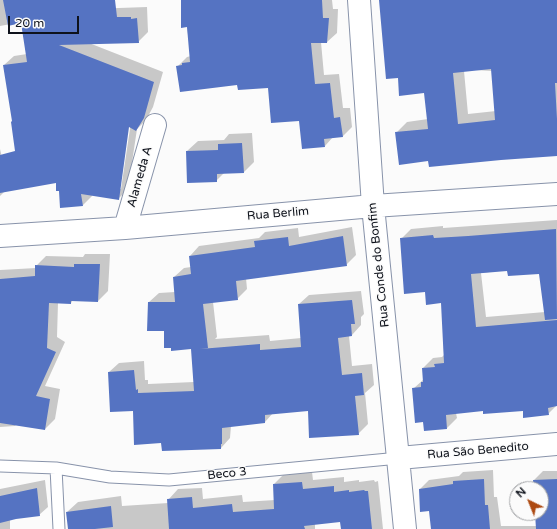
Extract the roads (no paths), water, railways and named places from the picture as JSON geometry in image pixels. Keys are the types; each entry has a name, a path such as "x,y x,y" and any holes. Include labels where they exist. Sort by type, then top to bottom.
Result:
{"street":[{"name":"Rua Conde do Bonfim","path":"359,0 373,206 405,529"},
{"name":"Alameda A","path":"125,228 156,125"},
{"name":"Rua Berlim","path":"0,236 125,228 373,206 557,194"},
{"name":"Rua São Benedito","path":"399,458 557,444"}],"lane":[{"name":"Beco 3","path":"0,466 56,468 110,477 169,480 399,458"},
{"path":"56,468 59,529"}]}
